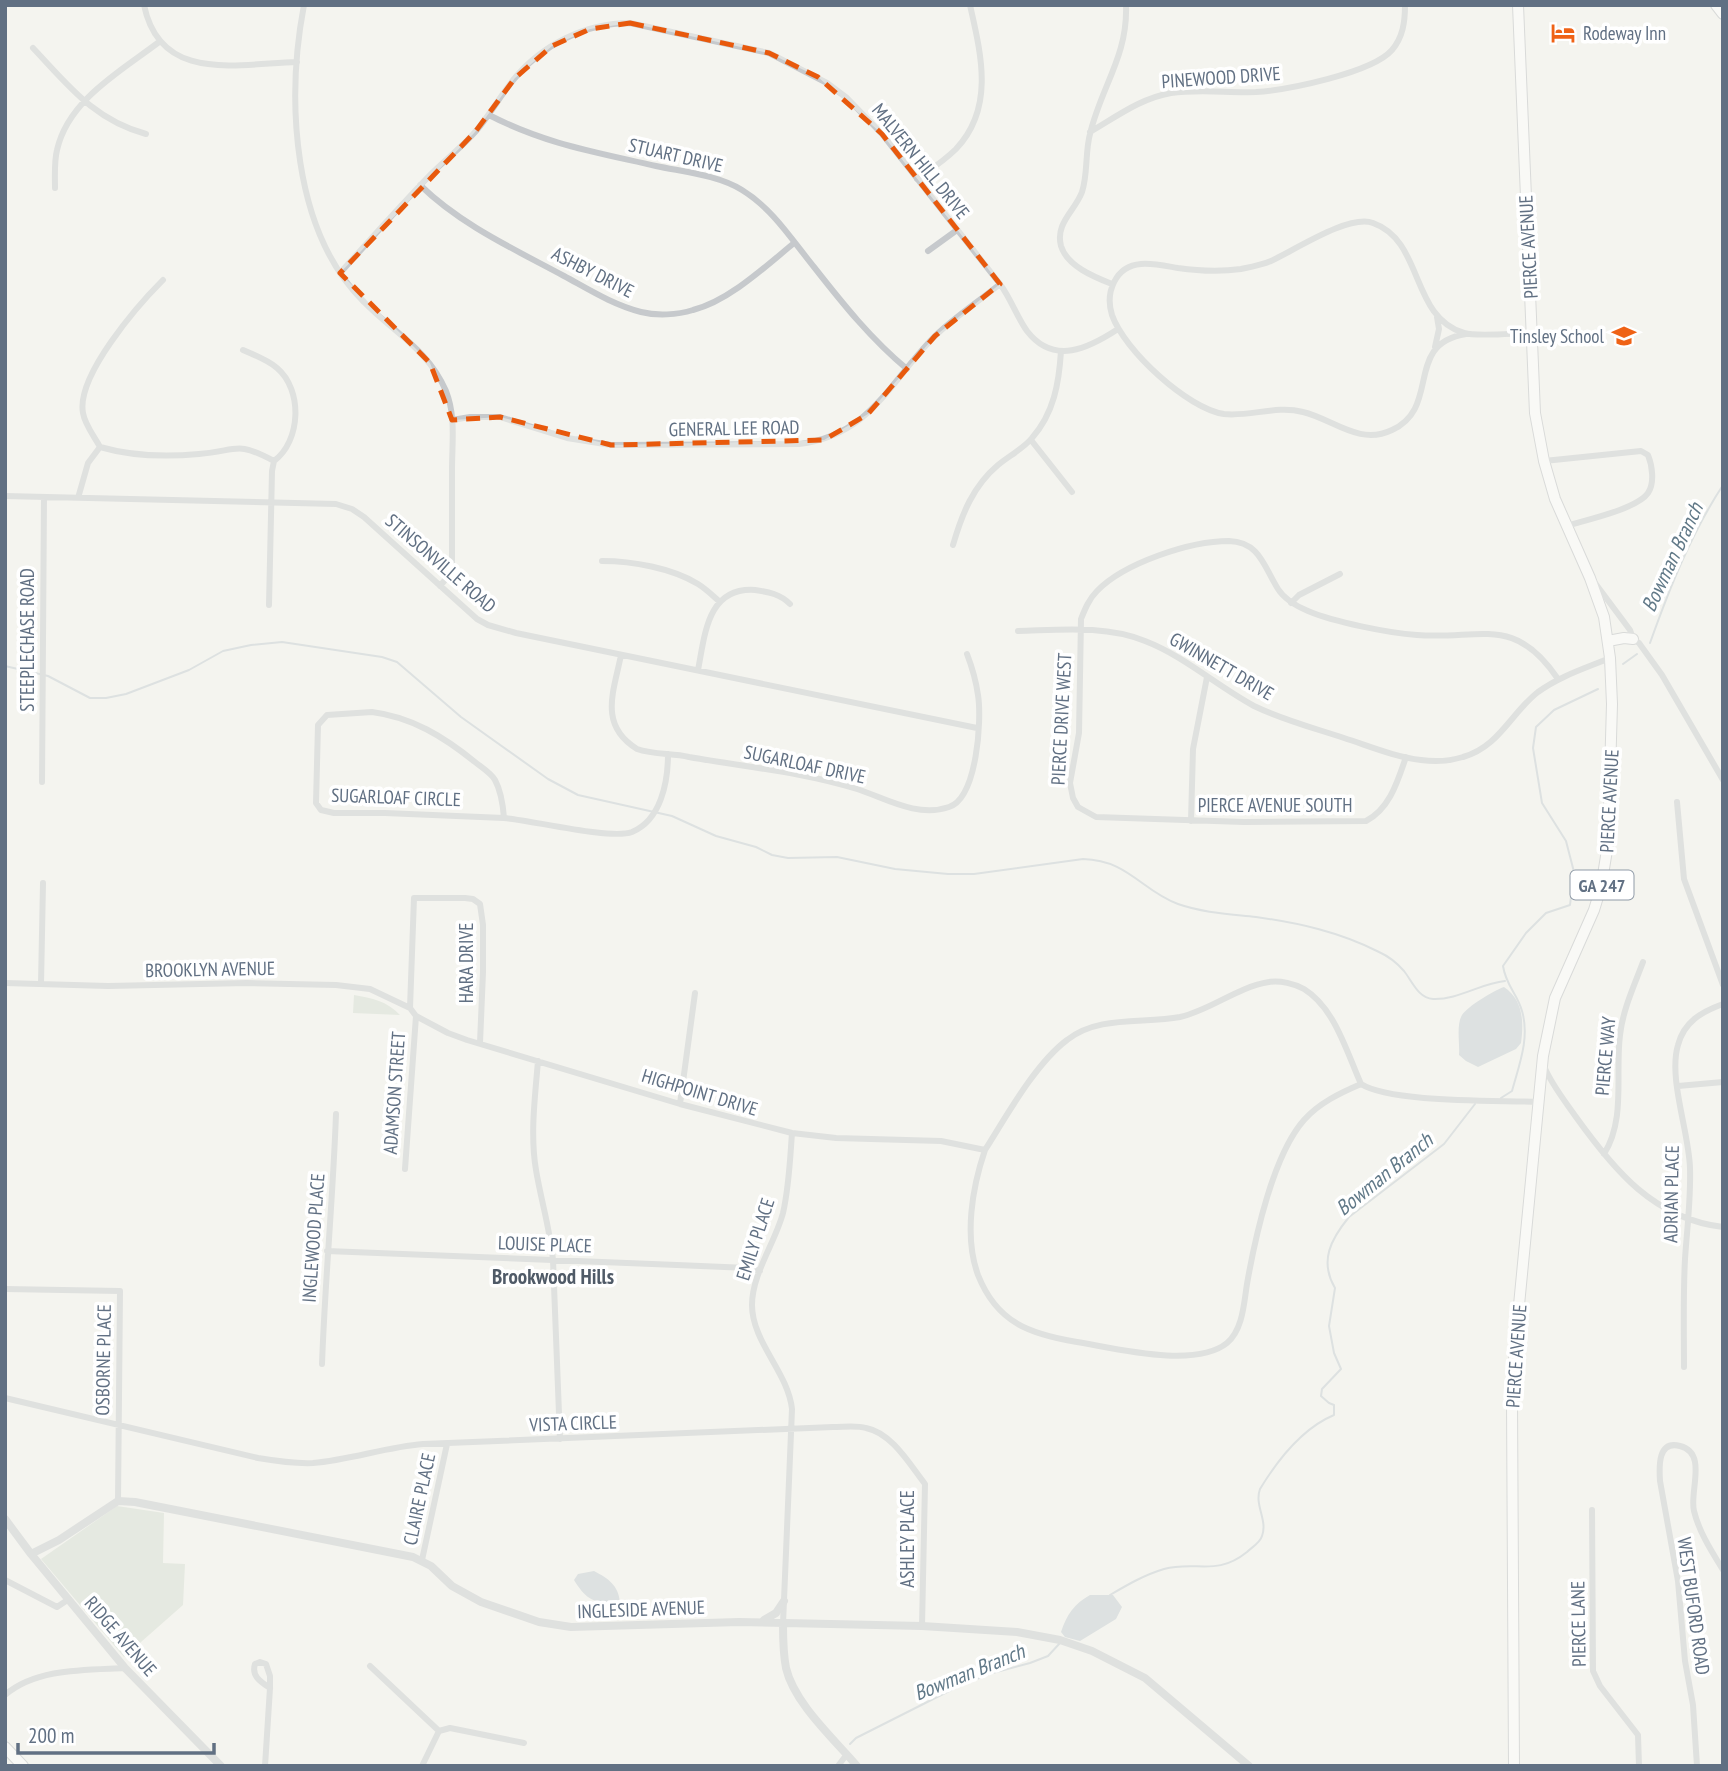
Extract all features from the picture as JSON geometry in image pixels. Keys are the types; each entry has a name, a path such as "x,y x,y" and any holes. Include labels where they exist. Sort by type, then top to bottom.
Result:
{"main road":[{"name":"PIERCE AVENUE","path":"1514,1766 1511,1401 1538,1102 1548,1022 1555,998 1594,910 1606,864 1612,729 1610,659 1604,617 1555,499 1544,461 1535,413 1518,5"},
{"path":"1716,5 1723,14"},
{"path":"1608,641 1633,639"},
{"path":"8,1754 23,1766"}],"street":[{"path":"144,5 147,18 159,41 174,55 187,61 225,64 297,62"},
{"path":"304,5 297,62 297,123 306,190 320,238 340,273 364,303 404,335 430,363 451,408 452,566 450,574 440,586"},
{"path":"917,179 956,149 972,125 979,105 982,56 970,5"},
{"path":"1112,284 1082,269 1070,259 1061,245 1062,225 1082,193 1090,132 1124,43 1126,5"},
{"name":"PINEWOOD DRIVE","path":"1090,132 1153,97 1197,91 1228,93 1276,90 1363,67 1392,50 1402,34 1405,5"},
{"name":"MALVERN HILL DRIVE","path":"340,273 420,186 475,132 514,78 538,56 566,38 590,29 615,23 653,27 769,53 818,77 847,98 864,114 1000,284 1031,335 1043,344 1061,351"},
{"path":"55,188 56,151 71,117 84,101 159,41"},
{"path":"33,48 84,101 116,124 146,134"},
{"name":"STUART DRIVE","path":"489,115 516,129 554,143 733,185 764,206 857,322 907,369"},
{"name":"ASHBY DRIVE","path":"420,186 437,201 487,234 613,302 642,312 684,312 713,303 794,243"},
{"path":"1436,315 1439,329 1426,365 1420,400 1409,419 1390,432 1368,435 1342,430 1311,414 1292,409 1225,414 1198,405 1156,372 1118,329 1109,299 1112,284 1128,268 1140,264 1211,271 1262,264 1343,225 1369,221 1383,228 1402,246 1427,302 1436,315 1465,334"},
{"path":"928,251 957,230"},
{"path":"100,447 83,412 86,389 111,341 132,313 163,281"},
{"name":"GENERAL LEE ROAD","path":"452,420 500,417 567,438 611,445 799,444 824,440 860,421 881,401 935,336 1000,284"},
{"path":"953,545 963,512 976,489 995,467 1031,440 1043,423 1054,401 1061,351 1088,347 1118,329"},
{"path":"1434,348 1451,337 1465,334 1532,333"},
{"path":"243,350 276,367 287,379 292,391 295,427 274,461 270,503 269,605"},
{"path":"1031,440 1072,492"},
{"path":"100,447 124,453 167,455 198,455 243,448 274,461"},
{"path":"78,498 88,463 100,447"},
{"path":"1544,461 1634,451 1648,455 1651,460 1651,488 1642,499 1566,526"},
{"name":"STINSONVILLE ROAD","path":"5,496 336,504 352,509 380,531 477,619 488,625 977,728"},
{"name":"STEEPLECHASE ROAD","path":"42,782 44,497"},
{"name":"PIERCE DRIVE WEST","path":"1080,808 1073,798 1070,783 1079,733 1081,630 1088,604 1097,591 1114,578 1156,557 1218,542 1240,542 1256,550 1280,592 1291,603"},
{"path":"602,561 618,561 682,576 697,583 719,601"},
{"path":"1340,574 1299,595 1291,603 1309,612 1384,631 1418,636 1481,633 1506,636 1532,649 1558,679"},
{"path":"1590,578 1662,675 1723,780"},
{"path":"698,670 707,626 719,601 746,590 766,591 783,596 790,604"},
{"name":"GWINNETT DRIVE","path":"1018,631 1106,631 1144,640 1271,714 1406,757"},
{"name":"SUGARLOAF DRIVE","path":"621,655 611,714 618,733 637,749 815,779 857,789 902,806 937,809 948,807 965,795 973,770 978,696 967,654"},
{"path":"1406,757 1444,761 1480,751 1501,734 1521,707 1558,679 1610,659"},
{"path":"1191,821 1193,750 1207,677"},
{"name":"SUGARLOAF CIRCLE","path":"504,817 503,804 494,778 459,749 423,727 394,715 372,712 327,715 318,725 316,803 324,812 504,817 589,831 630,833 657,812 666,777 668,754"},
{"name":"PIERCE AVENUE SOUTH","path":"1080,808 1096,817 1191,821 1367,821 1385,805 1406,757"},
{"path":"1677,802 1684,878 1723,985"},
{"path":"41,984 43,883"},
{"name":"HARA DRIVE","path":"413,936 414,898 465,898 480,904 483,960 480,1043"},
{"name":"ADAMSON STREET","path":"405,1169 416,1016 410,1008 413,936"},
{"name":"PIERCE WAY","path":"1604,1154 1612,1139 1616,1116 1619,1039 1623,1015 1643,961"},
{"path":"1361,1084 1320,1106 1304,1120 1293,1137 1259,1227 1242,1317 1228,1342 1190,1355 1120,1350 1050,1336 1017,1325 1002,1314 981,1282 975,1266 971,1240 973,1206 985,1150 1045,1062 1067,1039 1081,1031 1115,1023 1182,1016 1266,982 1275,981 1295,985 1318,999 1327,1011 1361,1084 1370,1090 1397,1096 1538,1102"},
{"name":"BROOKLYN AVENUE","path":"5,983 145,986 247,983 336,985 370,989 410,1008"},
{"path":"680,1104 695,993"},
{"name":"ADRIAN PLACE","path":"1684,1367 1685,1260 1690,1165 1678,1086 1676,1053 1685,1028 1698,1014 1723,1004"},
{"name":"HIGHPOINT DRIVE","path":"416,1016 448,1033 480,1043 680,1104 792,1133 848,1139 941,1141 985,1150"},
{"path":"1543,1056 1546,1072 1604,1154 1651,1200 1699,1224 1723,1227"},
{"path":"538,1061 534,1125 536,1169 551,1232 560,1439"},
{"path":"1678,1086 1723,1082"},
{"name":"INGLEWOOD PLACE","path":"322,1364 336,1114"},
{"name":"EMILY PLACE","path":"791,1430 791,1396 754,1318 753,1296 783,1211 792,1133"},
{"name":"LOUISE PLACE","path":"327,1251 724,1267 760,1271"},
{"name":"OSBORNE PLACE","path":"5,1289 120,1291 118,1501"},
{"name":"VISTA CIRCLE","path":"5,1398 258,1458 293,1463 326,1461 406,1446 791,1430"},
{"name":"ASHLEY PLACE","path":"791,1430 869,1428 882,1434 895,1447 925,1484 922,1626"},
{"path":"791,1430 783,1624 785,1658 791,1681 815,1717 857,1766"},
{"name":"CLAIRE PLACE","path":"422,1560 447,1444"},
{"name":"WEST BUFORD ROAD","path":"1697,1766 1693,1705 1685,1661 1678,1581 1660,1481 1659,1464 1662,1452 1670,1446 1686,1448 1693,1457 1696,1472 1694,1513 1708,1546 1723,1570"},
{"path":"31,1554 59,1540 118,1501"},
{"name":"INGLESIDE AVENUE","path":"118,1501 135,1502 422,1560 465,1595 539,1622 571,1627 759,1622 922,1626 1017,1632 1060,1640 1119,1663 1152,1683 1249,1766"},
{"name":"PIERCE LANE","path":"1592,1510 1593,1671 1600,1686 1637,1735 1639,1766"},
{"name":"RIDGE AVENUE","path":"5,1519 125,1668 221,1766"},
{"path":"5,1580 57,1607 69,1599"},
{"path":"759,1622 780,1609 784,1601"},
{"path":"370,1666 439,1731"},
{"path":"5,1695 19,1685 46,1676 125,1668"},
{"path":"265,1766 270,1688"},
{"path":"422,1766 439,1731 450,1728 524,1743"},
{"path":"838,1766 847,1754"}],"highlighted area":[{"path":"630,23 702,37 769,53 818,77 882,134 1000,284 935,336 868,414 824,440 611,445 500,417 452,420 430,363 340,273 475,132 515,78 552,46 590,29"}],"shaded area":[{"path":"1504,987 1519,1005 1521,1043 1516,1049 1478,1067 1459,1055 1460,1019 1475,1003"},
{"path":"354,995 384,1003 400,1015 353,1013"},
{"path":"117,1506 164,1513 163,1563 185,1564 183,1605 124,1657 41,1559"},
{"path":"594,1571 612,1583 620,1602 592,1600 583,1593 574,1580 578,1574"},
{"path":"1090,1595 1113,1595 1122,1607 1116,1619 1080,1641 1065,1637 1061,1632 1069,1615 1075,1606"}],"waterway":[{"name":"Bowman Branch","path":"1650,643 1682,561 1723,485"},
{"path":"5,666 48,676 90,698 106,698 126,694 189,670 223,651 251,645 282,642 382,657 397,662 461,717 548,779 578,795 672,816 716,836 756,847 772,855 788,858 837,857 895,869 948,874 974,874 1083,859 1099,861 1123,870 1154,892 1178,904 1207,911 1304,925 1364,945 1395,963 1419,992 1428,998 1442,999 1505,981"},
{"name":"Bowman Branch","path":"1623,664 1637,654"},
{"name":"Bowman Branch","path":"1501,1098 1512,1091 1523,1051 1525,1031 1522,1011 1503,966 1526,933 1546,913 1570,905 1574,872 1566,841 1542,803 1533,748 1536,727 1554,710 1598,689"},
{"name":"Bowman Branch","path":"1110,1595 1164,1569 1225,1564 1236,1560 1260,1541 1263,1530 1260,1489 1292,1446 1312,1428 1334,1415 1334,1405 1321,1396 1322,1389 1341,1369 1334,1353 1329,1326 1335,1288 1328,1269 1332,1242 1349,1217 1444,1144 1475,1104"},
{"name":"Bowman Branch","path":"850,1744 856,1738 957,1687 1048,1656 1060,1643"}],"place":[{"name":"Rodeway Inn","path":"1563,33"},
{"name":"Tinsley School","path":"1624,336"}],"district":[{"name":"Brookwood Hills","path":"553,1276"}]}
